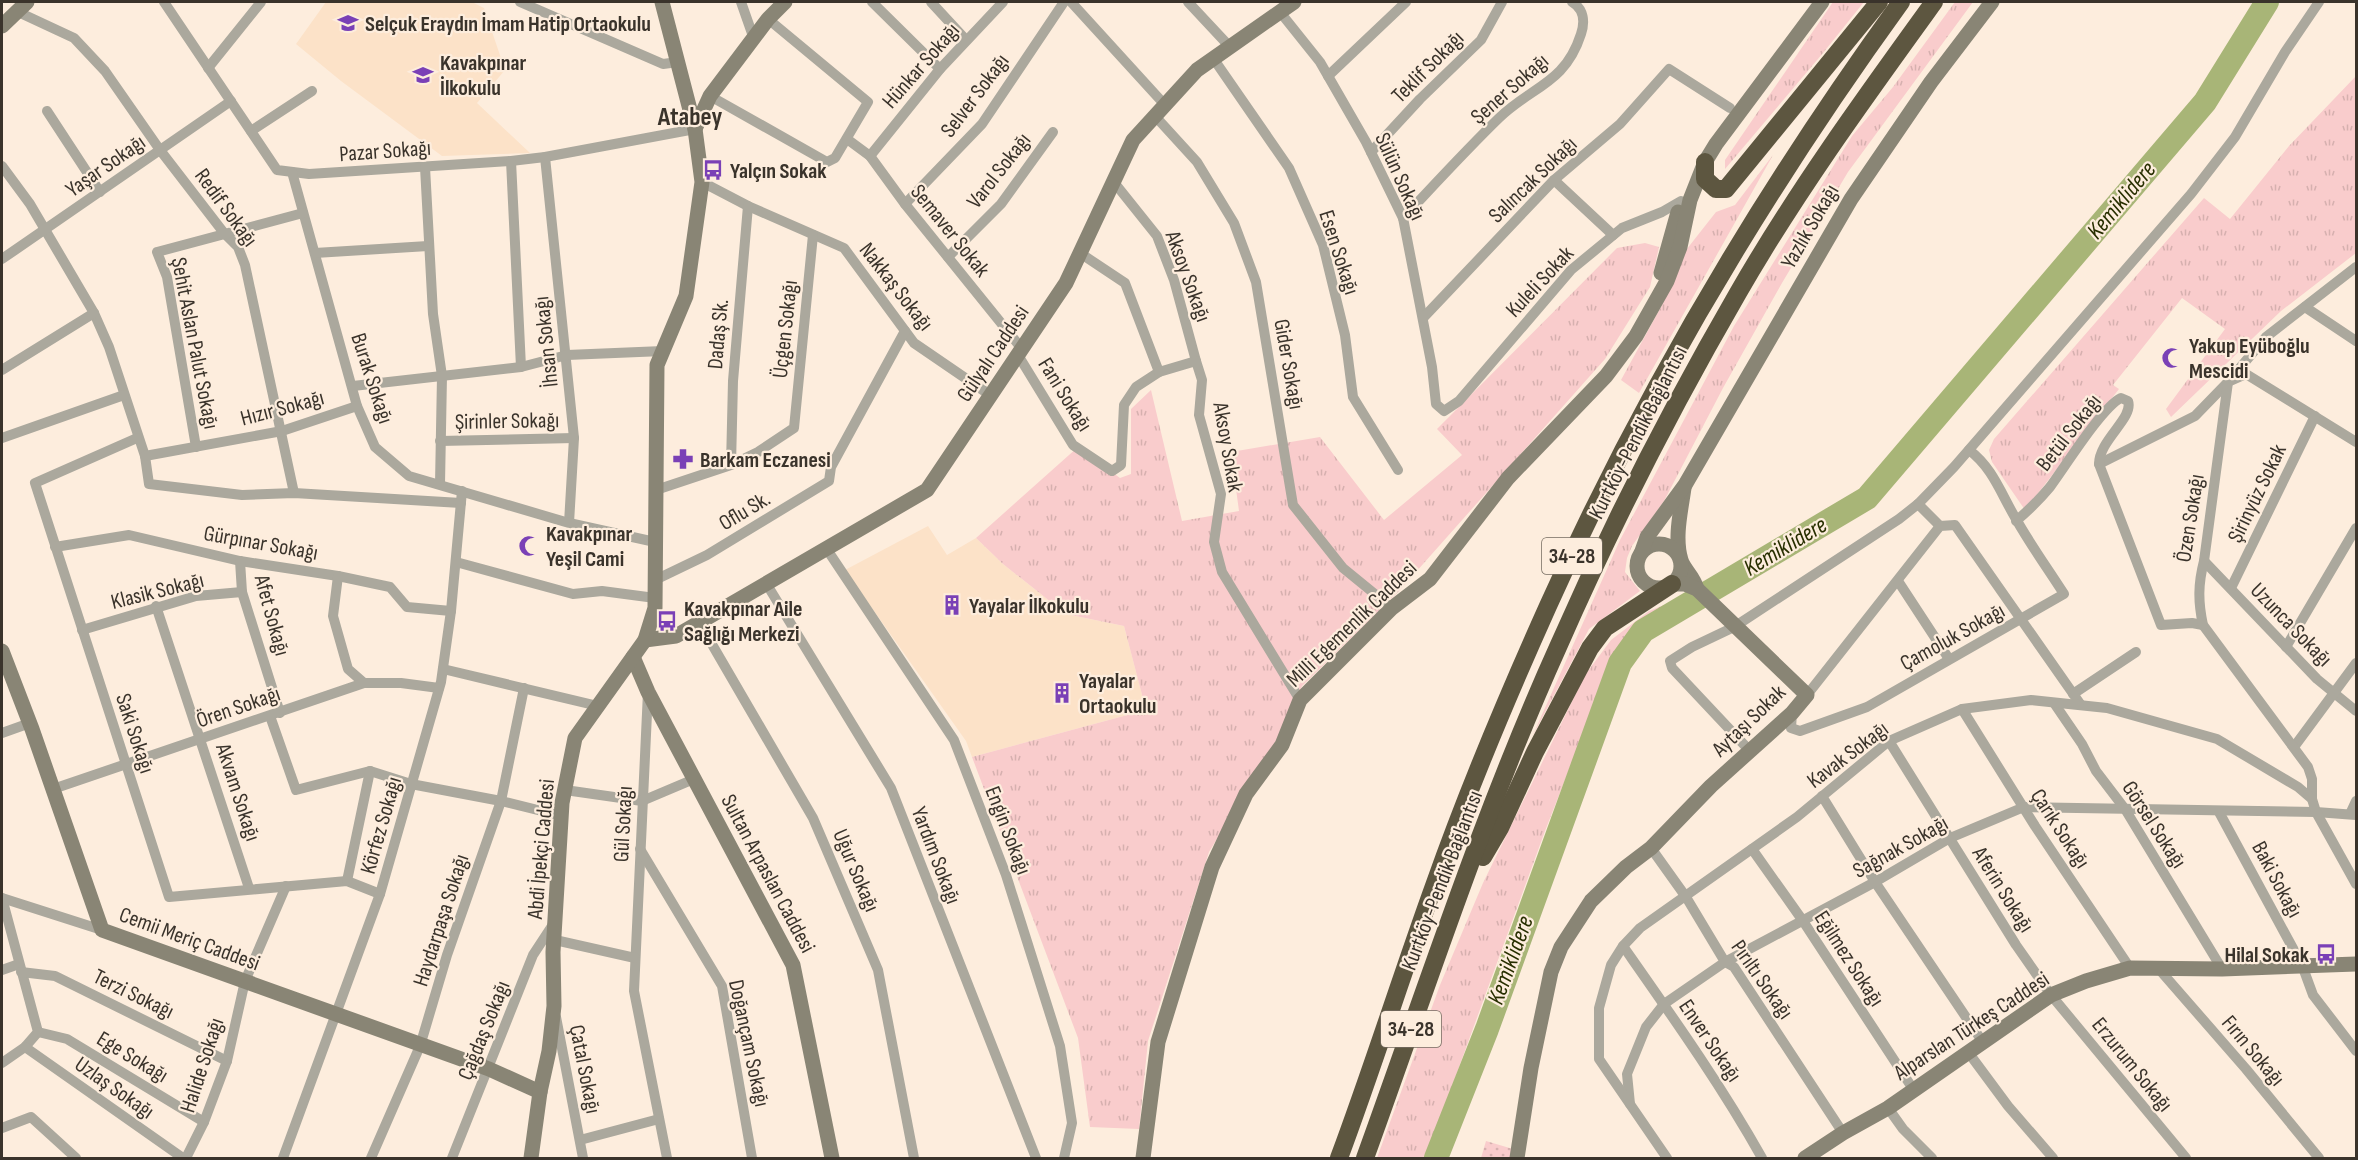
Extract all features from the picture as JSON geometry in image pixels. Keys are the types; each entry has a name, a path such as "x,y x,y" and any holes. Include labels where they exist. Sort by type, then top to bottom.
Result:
{"highway":[{"path":"1705,162 1705,179 1716,189 1726,189 1879,2"},
{"name":"Kurtköy-Pendik Bağlantısı","path":"1339,1158 1436,879 1482,764 1563,575 1636,425 1715,282 1771,190 1901,2"},
{"name":"Kurtköy-Pendik Bağlantısı","path":"1365,1158 1457,899 1557,648 1670,418 1739,291 1792,206 1877,80 1934,2"},
{"path":"1457,899 1500,828 1535,752 1590,648 1605,628 1672,584"}],"street":[{"name":"Pazar Sokağı","path":"164,2 277,170 309,174 511,161 545,157 695,129"},
{"path":"208,68 261,2"},
{"path":"520,2 663,64 678,62"},
{"name":"Abdi İpekçi Caddesi","path":"531,1158 554,1006 553,952 564,790 575,738 645,639 655,608 657,365 686,296 702,182 695,129 662,2"},
{"path":"741,2 754,39"},
{"path":"695,129 710,96 768,18 785,2"},
{"path":"872,2 940,69"},
{"path":"931,2 966,40"},
{"name":"Hünkar Sokağı","path":"870,156 940,69 1003,2"},
{"name":"Selver Sokağı","path":"905,204 982,124 1064,2"},
{"name":"Gider Sokağı","path":"1071,2 1160,110 1197,162 1234,223 1256,282 1293,505 1343,568 1392,608"},
{"path":"1188,2 1230,47"},
{"path":"1328,76 1406,2"},
{"name":"Teklif Sokağı","path":"1371,152 1420,99 1481,40 1502,2"},
{"name":"Şener Sokağı","path":"1403,218 1501,116 1557,75 1575,53 1584,23 1579,6 1572,2"},
{"name":"Milli Egemenlik Caddesi","path":"1143,1158 1158,1042 1212,867 1246,794 1282,745 1300,700 1392,608 1430,579 1508,478 1606,376 1636,336 1667,281 1680,247 1685,202 1692,169 1706,142 1811,2"},
{"name":"Milli Egemenlik Caddesi","path":"1685,202 1705,162 1735,116 1822,2"},
{"name":"Yazlık Sokağı","path":"1807,695 1697,589 1685,584 1672,584 1659,588 1645,583 1638,571 1638,558 1647,537 1684,485 1851,198 1943,64 1992,2"},
{"path":"1750,751 1671,668 1670,661 1692,647 1734,627 1899,519 1918,504 1969,450 2191,194 2235,137 2285,52 2319,2"},
{"name":"Gülyalı Caddesi","path":"645,639 676,636 927,490 1066,283 1133,140 1197,70 1288,5"},
{"name":"Sülün Sokağı","path":"1288,5 1371,152 1403,218 1432,367 1436,404 1444,411"},
{"path":"2,26 21,6"},
{"name":"Redif Sokağı","path":"21,6 74,38 105,71 160,150 224,233 238,247 245,265 294,494"},
{"path":"710,96 827,162 835,158 868,102 768,18"},
{"name":"Esen Sokağı","path":"1213,58 1289,168 1323,245 1345,335 1353,397 1398,470"},
{"name":"Salıncak Sokağı","path":"1423,318 1554,180 1620,124 1669,69 1730,108"},
{"path":"251,131 312,91"},
{"name":"Yaşar Sokağı","path":"2,259 231,101"},
{"path":"47,111 100,192"},
{"name":"Varol Sokağı","path":"948,257 1000,204 1053,132"},
{"name":"Semaver Sokak","path":"847,139 870,156 1020,352"},
{"name":"İhsan Sokağı","path":"545,157 574,438 569,523"},
{"path":"511,161 521,367"},
{"path":"2,165 30,204 94,313 109,347 137,438 145,456 149,484 242,495 294,494 461,503"},
{"name":"Şirinler Sokağı","path":"425,167 433,314 442,376 440,484"},
{"name":"Burak Sokağı","path":"292,172 357,406 375,447 409,476 569,523 656,542"},
{"path":"1554,180 1613,235"},
{"name":"Aksoy Sokağı","path":"1113,181 1157,236 1174,280 1196,361"},
{"name":"Nakkaş Sokağı","path":"702,182 748,206 844,248 914,343 990,396"},
{"name":"Kuleli Sokak","path":"1444,411 1459,401 1571,270 1622,228 1685,202"},
{"name":"Dadaş Sk.","path":"731,465 733,381 748,206"},
{"name":"Şehit Aslan Palut Sokağı","path":"196,447 167,277 157,252 303,213"},
{"name":"Üçgen Sokağı","path":"731,465 758,452 794,428 813,235"},
{"path":"315,253 428,246"},
{"path":"1080,253 1125,283 1159,372 1196,361"},
{"path":"2099,464 2194,416 2228,382 2266,337 2356,267"},
{"path":"2305,307 2356,341"},
{"path":"2,370 94,313"},
{"name":"Oflu Sk.","path":"655,580 707,555 829,482 831,467 905,331"},
{"path":"352,386 521,367 567,355 663,351"},
{"name":"Fani Sokağı","path":"1020,352 1073,445 1112,471 1120,465 1124,405 1136,387 1159,372"},
{"name":"Aksoy Sokak","path":"1196,361 1202,380 1199,415 1221,494 1214,542 1222,572 1300,700"},
{"path":"2228,382 2246,374 2356,442"},
{"name":"Özen Sokağı","path":"2228,382 2204,561 2199,577 2198,602 2203,625 2308,767 2312,779 2312,799"},
{"path":"2,438 124,395"},
{"name":"Betül Sokağı","path":"2016,520 2032,507 2051,486 2116,400 2121,398 2128,400 2129,411 2099,454 2099,464 2161,625 2192,623 2203,625"},
{"name":"Hızır Sokağı","path":"145,456 282,431 357,406"},
{"name":"Şirinyüz Sokak","path":"2231,588 2316,416"},
{"name":"Saki Sokağı","path":"137,438 35,483 169,897 249,888 347,881 380,894"},
{"name":"Şirinler Sokağı","path":"440,441 574,438"},
{"path":"1969,450 1979,457 1990,471 2016,520"},
{"path":"656,490 731,465"},
{"name":"Yazlık Sokağı","path":"1672,584 1680,574 1679,528 1684,485"},
{"name":"Körfez Sokağı","path":"283,1158 380,894 439,688 452,610 462,491"},
{"path":"1918,504 1940,526 1955,525 2081,705"},
{"name":"Çamoluk Sokağı","path":"1792,713 1791,728 1800,731 1867,707 2064,594 2016,520"},
{"name":"Aytaşı Sokak","path":"1517,1158 1531,1068 1549,982 1561,947 1591,901 1626,867 1651,848 1711,786 1792,713 1940,526"},
{"path":"2286,647 2356,528"},
{"name":"Gürpınar Sokağı","path":"55,547 129,535 240,561 390,586 407,607 452,610"},
{"name":"Yazlık Sokağı","path":"1642,551 1661,544 1674,549 1694,578 1697,589"},
{"name":"Engin Sokağı","path":"826,548 954,740 1006,875 1060,1046 1072,1123 1064,1158"},
{"name":"Afet Sokağı","path":"240,561 242,592 296,790 370,771"},
{"name":"Uzunca Sokağı","path":"2204,561 2317,680 2356,711"},
{"path":"456,562 573,594 602,591 655,598"},
{"path":"338,576 333,616 348,669 364,683"},
{"path":"1898,581 1949,659"},
{"name":"Yardım Sokağı","path":"766,584 891,788 1036,1158"},
{"name":"Klasik Sokağı","path":"82,630 156,606 196,596 242,592"},
{"name":"Akvam Sokağı","path":"156,606 249,888"},
{"name":"Uğur Sokağı","path":"699,622 813,819 878,970 914,1158"},
{"name":"Cemii Meriç Caddesi","path":"2,651 30,723 102,930 489,1069 540,1092"},
{"path":"2073,694 2136,652"},
{"name":"Sultan Arpaslan Caddesi","path":"633,657 648,692 793,965 832,1158"},
{"path":"2294,747 2356,663"},
{"path":"443,669 598,706"},
{"name":"Ören Sokağı","path":"53,789 364,683 401,683 439,688"},
{"name":"Haydarpaşa Sokağı","path":"371,1158 420,1046 447,955 501,801 524,688"},
{"name":"Gül Sokağı","path":"648,692 634,991 667,1158"},
{"name":"Kavak Sokağı","path":"1630,1107 1599,1059 1599,1008 1611,965 1623,946 1640,928 1752,849 1889,741 1962,709 2031,700 2107,708 2217,739 2298,787 2312,799"},
{"name":"Görsel Sokağı","path":"2054,703 2082,744 2096,771 2125,809 2222,969"},
{"name":"Çarık Sokağı","path":"1962,709 2130,968"},
{"path":"2,733 30,723"},
{"name":"Aferin Sokağı","path":"1889,741 2016,945 2051,995"},
{"path":"347,881 370,771 411,784 501,801 562,816"},
{"path":"564,790 642,801 694,778"},
{"path":"1822,796 1875,882 1982,1041"},
{"path":"2312,799 2316,812 2356,884"},
{"path":"2353,815 2356,801"},
{"name":"Sağnak Sokağı","path":"1630,1107 1627,1074 1646,1027 1664,1004 1725,962 1875,882 1950,838 2024,807 2316,812 2353,815"},
{"name":"Baki Sokağı","path":"2219,812 2302,965 2313,995 2356,1052"},
{"name":"Pırıltı Sokağı","path":"1651,848 1686,897 1725,962 1734,967 1843,1132"},
{"name":"Doğançam Sokağı","path":"640,849 722,986 752,1158"},
{"name":"Eğilmez Sokağı","path":"1752,849 1803,921 1913,1089"},
{"name":"Halide Sokağı","path":"184,1158 204,1122 227,1061 245,981 286,886"},
{"path":"2,898 102,930"},
{"path":"2,898 38,1032 25,1047 2,1063"},
{"name":"Çağdaş Sokağı","path":"452,1158 533,955 556,920"},
{"path":"555,940 635,958"},
{"name":"Enver Sokağı","path":"1623,946 1664,1004 1742,1123 1762,1158"},
{"name":"Alparslan Türkeş Caddesi","path":"1812,1157 1843,1132 1888,1108 2051,995 2130,968 2222,969 2356,964"},
{"path":"2,970 20,968"},
{"name":"Terzi Sokağı","path":"20,968 55,976 227,1061"},
{"name":"Fırın Sokağı","path":"2158,968 2246,1069 2319,1158"},
{"name":"Erzurum Sokağı","path":"2051,995 2186,1158"},
{"name":"Çatal Sokağı","path":"554,1006 583,1158"},
{"name":"Ege Sokağı","path":"38,1032 68,1039 204,1122"},
{"name":"Uzlaş Sokağı","path":"25,1047 184,1158"},
{"path":"1968,1052 2008,1106 2053,1158"},
{"path":"1630,1107 1667,1158"},
{"path":"1888,1108 1903,1129 1932,1158"},
{"path":"2,1128 31,1117 76,1158"},
{"name":"Çatal Sokağı","path":"580,1140 659,1119"}],"shaded area":[{"name":"Kavakpınar İlkokulu","path":"326,2 472,2 484,8 505,70 477,103 530,153 442,156 341,81 296,44"},
{"path":"928,526 947,555 976,538 1003,564 1066,614 1124,626 1146,710 972,757 966,741 845,570"}],"green space":[{"path":"1833,2 1864,2 1725,169 1725,160"},
{"path":"1955,2 1973,2 1848,172 1723,388 1664,501 1632,546 1625,572 1640,591 1589,629 1532,737 1620,540 1734,326 1852,136 1893,87"},
{"path":"2356,76 2356,253 2281,311 2171,417 2166,409 2225,329 2182,298 2113,385 2119,389 2025,510 1992,462 1989,450 1994,439 2204,198 2230,219 2289,146"},
{"path":"1773,155 1639,393 1621,380 1662,305 1679,259 1716,212 1735,205"},
{"path":"1645,243 1659,247 1650,287 1605,359 1400,590 1302,686 1275,743 1209,852 1148,1041 1139,1129 1090,1127 1078,1038 972,757 1146,710 1124,626 1066,614 1003,564 976,538 1078,447 1120,478 1131,474 1131,409 1151,390 1182,521 1239,511 1231,452 1320,437 1384,520 1462,455 1437,429 1617,248"},
{"path":"1682,598 1635,626 1613,657 1545,831 1428,1158 1377,1158 1440,985 1483,883 1585,675 1611,640 1649,611"},
{"path":"1486,1141 1513,1149 1512,1158 1481,1158"}],"waterway":[{"name":"Kemiklidere","path":"1436,1158 1487,1029 1620,663 1643,631 1867,498 2205,102 2267,2"}],"place":[{"name":"Selçuk Eraydın İmam Hatip Ortaokulu","path":"348,23"},
{"name":"Kavakpınar İlkokulu","path":"423,75"},
{"name":"Yalçın Sokak","path":"713,170"},
{"name":"Yakup Eyüboğlu Mescidi","path":"2172,358"},
{"name":"Barkam Eczanesi","path":"683,459"},
{"name":"Kavakpınar Yeşil Cami","path":"529,546"},
{"name":"Yayalar İlkokulu","path":"952,605"},
{"name":"Kavakpınar Aile Sağlığı Merkezi","path":"667,621"},
{"name":"Yayalar Ortaokulu","path":"1062,693"},
{"name":"Hilal Sokak","path":"2326,954"}],"district":[{"name":"Atabey","path":"690,116"}]}
